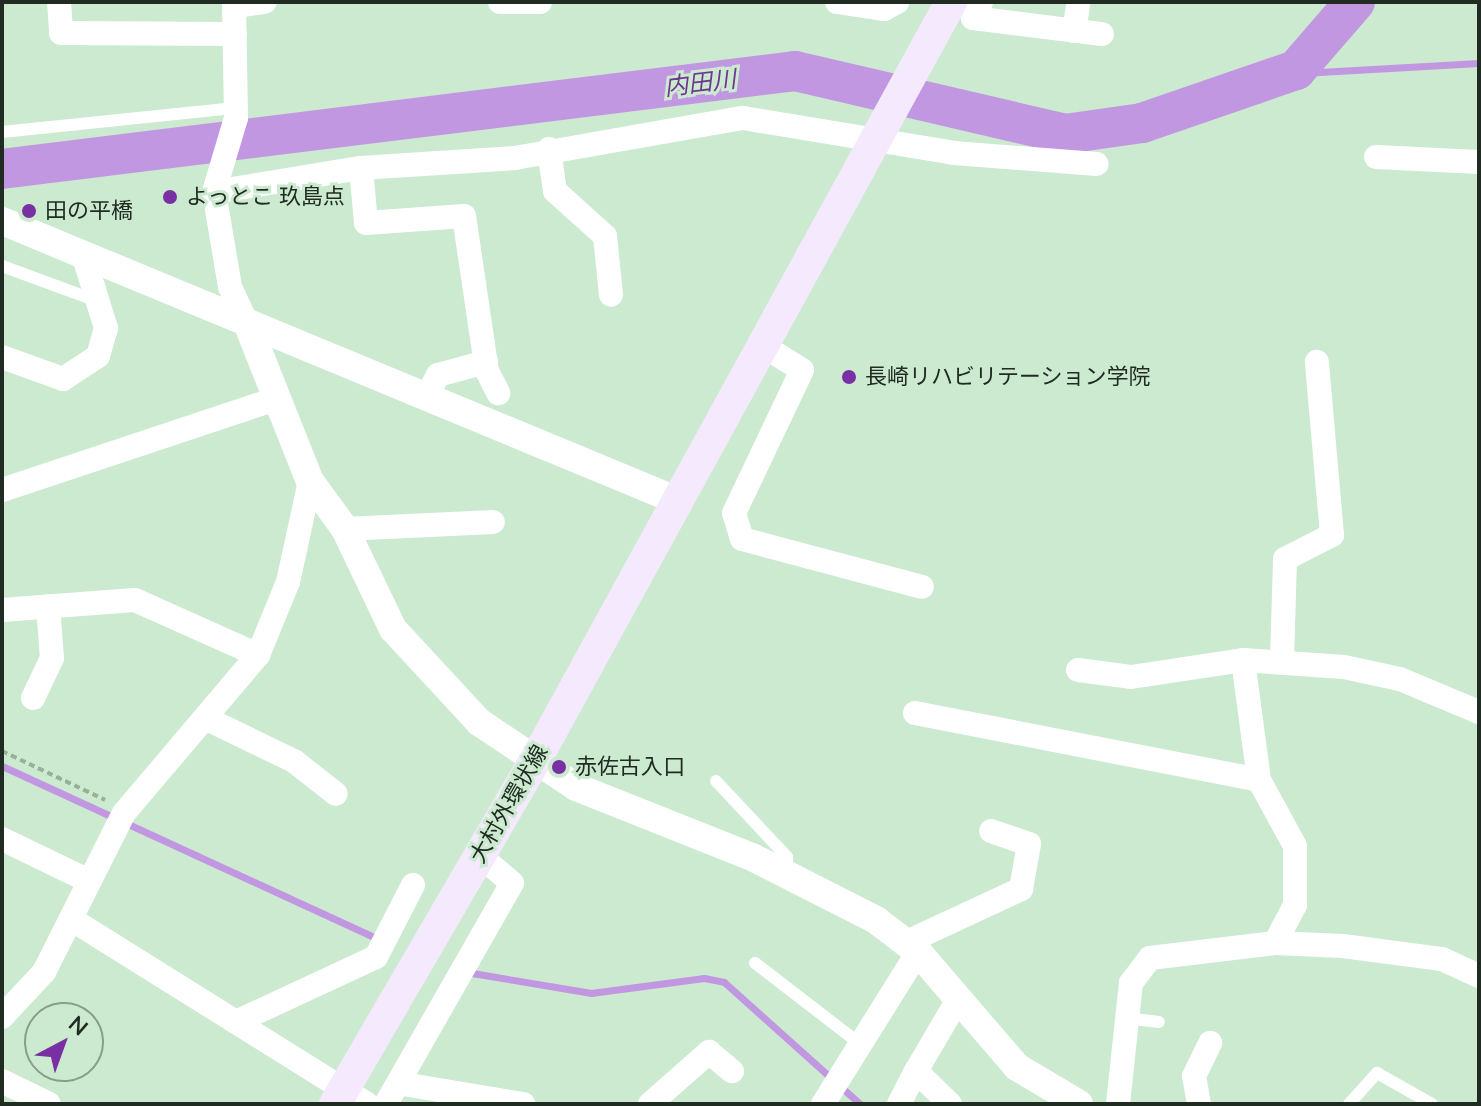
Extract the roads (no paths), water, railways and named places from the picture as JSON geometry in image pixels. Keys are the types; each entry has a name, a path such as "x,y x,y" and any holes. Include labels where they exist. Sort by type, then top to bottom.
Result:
{"main road":[{"name":"大村外環状線","path":"335,1104 480,856 951,2"}],"street":[{"path":"59,2 61,33 235,34"},
{"path":"265,2 234,4 236,113 215,187 230,287 310,481 345,529 409,653 512,748 576,787 787,874 912,947 1017,1067 1079,1104"},
{"path":"500,2 540,2"},
{"path":"837,2 884,9 897,2"},
{"path":"981,2 973,18 1102,34"},
{"path":"1074,31 1078,6"},
{"path":"215,187 549,149 743,118 954,153 1097,164"},
{"path":"549,149 555,191 605,236 611,295"},
{"path":"1376,157 1479,162"},
{"path":"361,168 366,223 464,216 486,362 498,393"},
{"path":"2,221 676,500"},
{"path":"2,357 48,376 77,376 106,338 83,254"},
{"path":"762,345 802,370 734,513 742,539 922,587"},
{"path":"426,397 438,375 486,362"},
{"path":"1282,660 1285,559 1332,535 1317,362"},
{"path":"2,490 276,399"},
{"path":"2,1017 44,972 92,871 125,812 207,719 258,655 288,582 310,481"},
{"path":"345,529 493,522"},
{"path":"2,610 135,600 258,655"},
{"path":"33,698 52,658 48,606"},
{"path":"1243,660 1259,780 1295,846 1295,905 1275,943"},
{"path":"1078,670 1131,677 1243,660 1282,660 1400,679 1479,712"},
{"path":"915,713 1259,780"},
{"path":"207,719 294,761 336,794"},
{"path":"825,1101 912,947 1021,889 1029,844 991,831"},
{"path":"7,850 92,871"},
{"path":"386,1104 403,1084 512,883 480,856"},
{"path":"236,1022 376,957 413,885"},
{"path":"71,919 367,1104"},
{"path":"1118,1104 1124,1018 1131,983 1150,958 1275,943 1442,959 1479,976"},
{"path":"899,1104 957,1001"},
{"path":"1199,1104 1194,1076 1210,1043"},
{"path":"650,1104 709,1052 732,1071"},
{"path":"916,1071 950,1104"},
{"path":"2,1081 49,1104"},
{"path":"403,1084 523,1104"}],"lane":[{"path":"2,132 236,113"},
{"path":"2,266 98,302"},
{"path":"716,781 787,857 787,874"},
{"path":"755,963 854,1054"},
{"path":"1124,1018 1159,1022"},
{"path":"1349,1104 1377,1073 1432,1104"}],"waterway":[{"name":"内田川","path":"2,169 795,71 1065,134 1142,123 1296,70 1355,2"},
{"path":"1284,74 1479,63"},
{"path":"2,766 381,940"},
{"path":"472,973 591,993 704,978 724,982 860,1104"}],"place":[{"name":"よっとこ 玖島点","path":"170,197"},
{"name":"田の平橋","path":"29,211"},
{"name":"長崎リハビリテーション学院","path":"849,377"},
{"name":"赤佐古入口","path":"559,767"}]}
